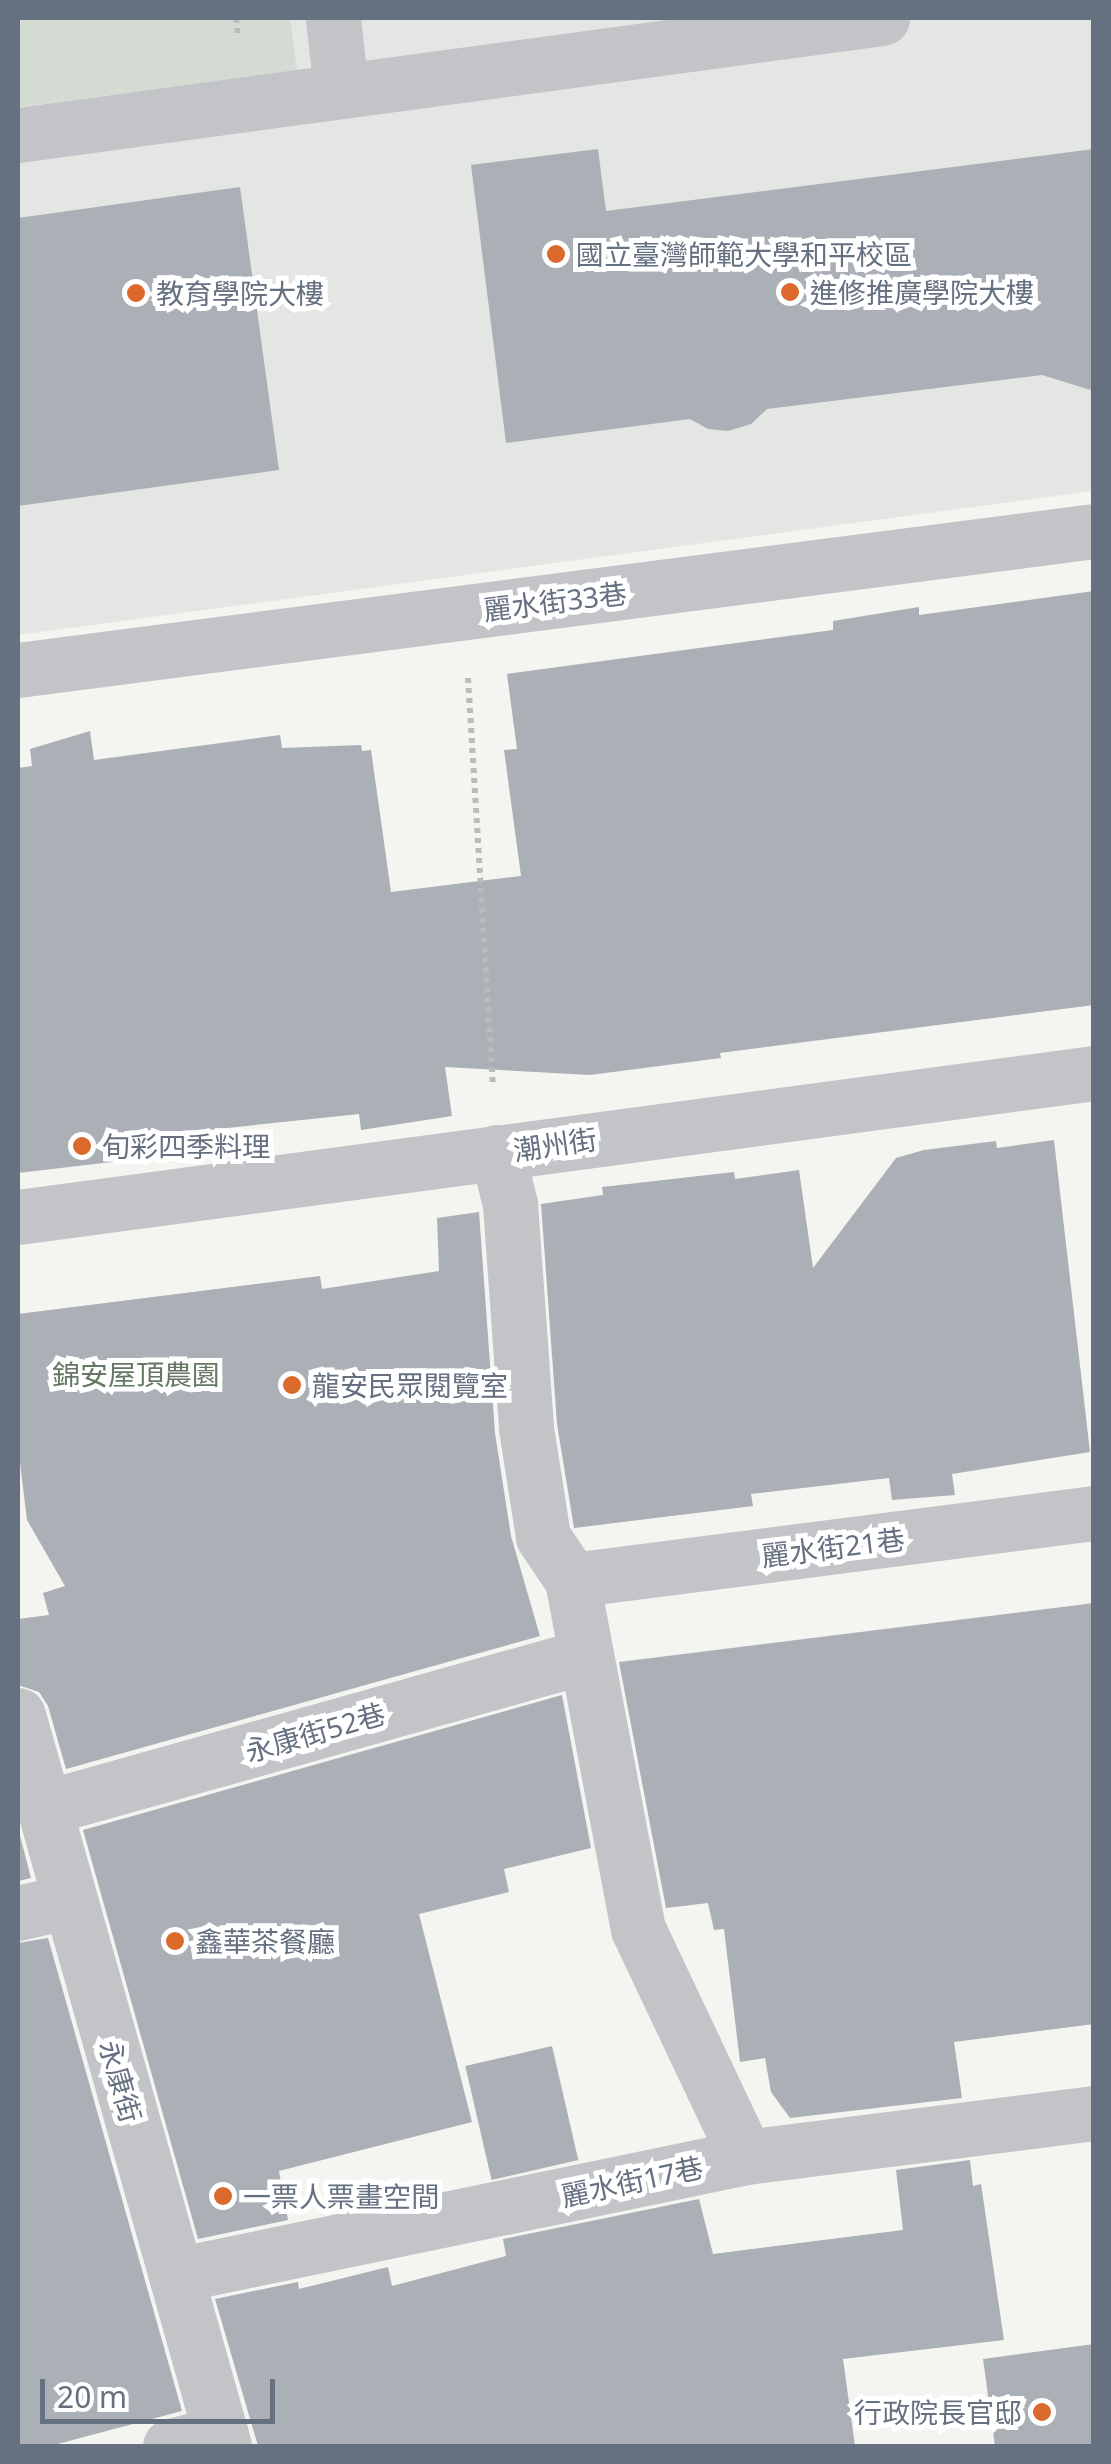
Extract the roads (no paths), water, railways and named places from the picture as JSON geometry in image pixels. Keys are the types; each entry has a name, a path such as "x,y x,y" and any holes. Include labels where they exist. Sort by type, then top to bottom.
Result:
{"street":[{"path":"333,18 341,90"},
{"path":"18,135 882,18"},
{"name":"麗水街33巷","path":"18,670 404,601 464,612 1094,531"},
{"name":"潮州街","path":"18,1217 1094,1073"},
{"path":"497,1152 510,1204 526,1428 543,1537 572,1580 638,1929 746,2157"},
{"name":"麗水街21巷","path":"572,1580 1094,1513"},
{"name":"永康街52巷","path":"44,1808 586,1656"},
{"name":"永康街","path":"18,1715 176,2276 205,2442"},
{"path":"18,1913 70,1901"},
{"name":"麗水街17巷","path":"176,2276 746,2157 1094,2113"}],"place":[{"name":"國立臺灣師範大學和平校區","path":"556,254"},
{"name":"進修推廣學院大樓","path":"790,292"},
{"name":"教育學院大樓","path":"136,293"},
{"name":"旬彩四季料理","path":"82,1146"},
{"name":"龍安民眾閱覽室","path":"292,1385"},
{"name":"鑫華茶餐廳","path":"175,1941"},
{"name":"一票人票畫空間","path":"223,2196"},
{"name":"行政院長官邸","path":"1042,2412"}],"park label":[{"name":"錦安屋頂農園","path":"136,1374"}]}
